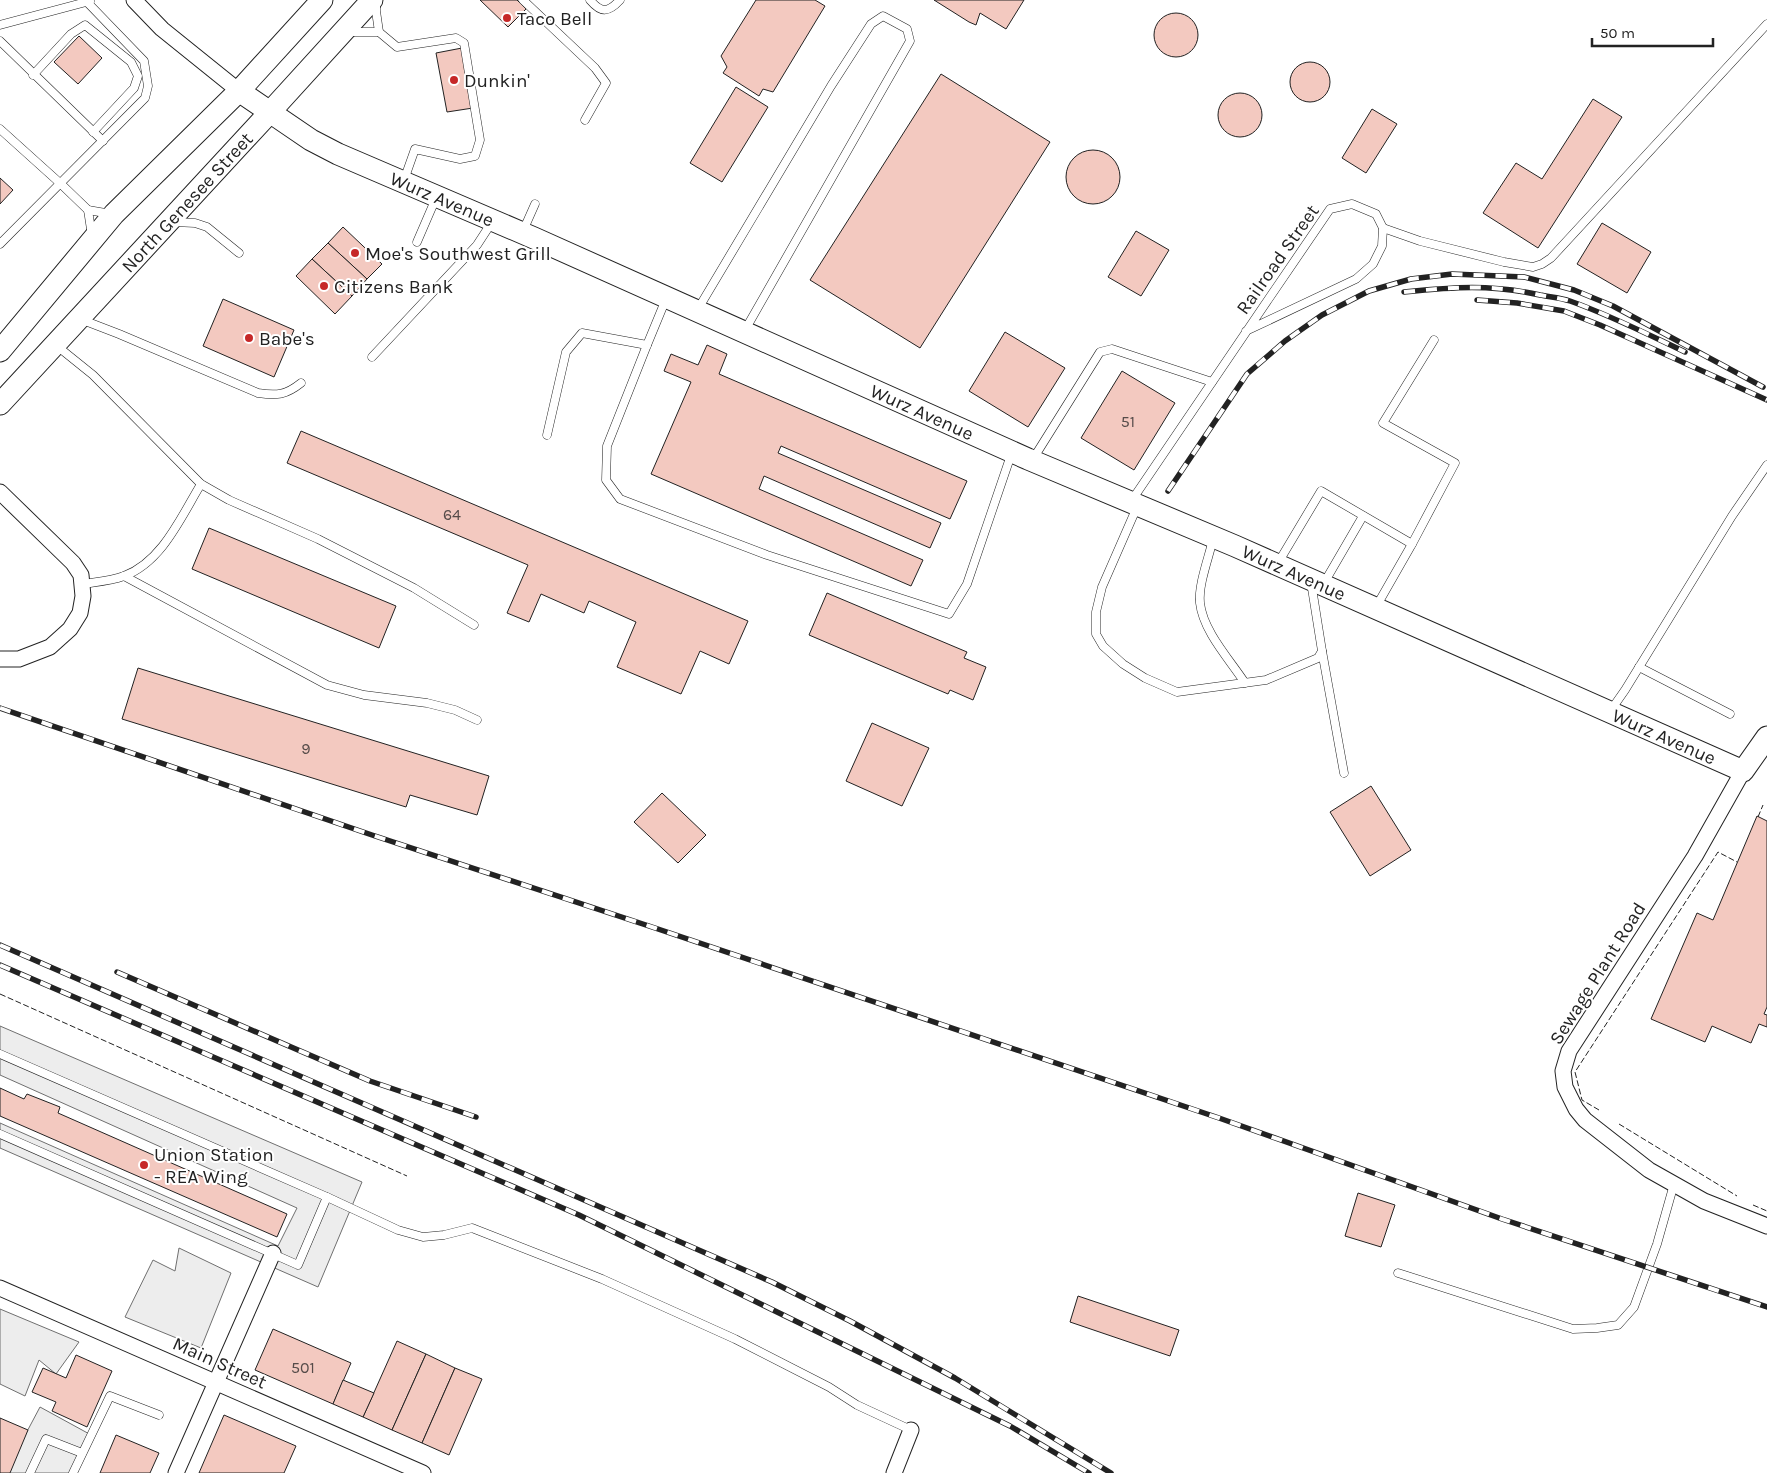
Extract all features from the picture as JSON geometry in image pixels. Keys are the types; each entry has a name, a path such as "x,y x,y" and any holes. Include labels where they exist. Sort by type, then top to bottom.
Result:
{"street":[{"name":"Wurz Avenue","path":"134,0 162,29 239,91 312,140 338,154 493,220 1032,460 1277,564 1743,771"},
{"name":"North Genesee Street","path":"0,349 114,214 239,91 322,0"},
{"name":"North Genesee Street","path":"0,404 372,0"},
{"path":"0,492 72,563 81,575 83,596 80,613 70,629 50,647 19,659 0,659"},
{"path":"1743,771 1767,737"},
{"name":"Sewage Plant Road","path":"1743,771 1695,856 1569,1052 1563,1071 1565,1087 1576,1109 1585,1120 1649,1170 1704,1201 1747,1220 1767,1226"},
{"path":"176,1473 273,1253"},
{"name":"Main Street","path":"0,1288 423,1473"},
{"path":"894,1473 911,1430"}],"lane":[{"path":"376,0 379,32"},
{"path":"523,0 595,68 606,83 585,120"},
{"path":"590,0 598,9 605,10 611,9 620,0"},
{"path":"0,25 89,1 144,61 148,74 145,98 0,244"},
{"path":"697,311 836,78 871,24 882,16 907,29 910,41 744,332"},
{"path":"1383,228 1420,241 1504,262 1533,267 1542,264 1551,258 1767,24"},
{"path":"33,74 72,34 86,25 131,62 138,76 134,88 93,132"},
{"path":"343,33 358,30 379,32 397,47 456,38 464,43 480,140 474,156 460,159 415,149 404,182"},
{"path":"0,41 103,142"},
{"path":"0,129 88,210 114,214"},
{"path":"417,242 437,196"},
{"path":"522,233 535,204"},
{"name":"Railroad Street","path":"1246,331 1356,279 1373,264 1382,246 1383,228 1376,214 1352,204 1330,209 1246,331 1134,503 1102,588 1096,612 1096,634 1103,646 1123,664 1145,678 1177,692 1266,680 1318,658 1322,651"},
{"path":"88,210 92,241"},
{"path":"372,358 477,245 493,220"},
{"path":"169,222 207,227 239,253"},
{"path":"667,297 607,446 606,480 620,499 768,555 949,614 967,584 1012,451"},
{"path":"79,319 258,393 273,396 290,392 301,383"},
{"path":"547,435 566,352 582,333 647,345"},
{"path":"1376,608 1455,463 1383,423 1434,340"},
{"path":"55,345 93,375 201,484 229,500 318,539 414,588 474,626"},
{"path":"1032,460 1100,352 1112,349 1212,382"},
{"path":"1610,711 1639,668 1732,516 1767,465"},
{"path":"82,584 124,576 149,562 171,535 201,484"},
{"path":"1277,564 1321,492 1412,544"},
{"path":"1344,773 1322,651 1317,582 1363,516"},
{"path":"1213,537 1202,583 1200,603 1209,630 1245,683"},
{"path":"124,576 327,685 364,695 427,703 454,710 477,720"},
{"path":"1639,668 1730,714"},
{"path":"0,1054 398,1230 422,1236 444,1235 472,1228 593,1276 735,1339 829,1386 856,1405 911,1430"},
{"path":"0,1134 298,1265 327,1197"},
{"path":"1398,1273 1573,1329 1598,1328 1618,1324 1634,1307 1657,1244 1674,1184"},
{"path":"73,1473 110,1396 158,1415"},
{"path":"30,1473 46,1439 82,1453"}],"shaded area":[{"path":"0,1026 362,1182 318,1287 0,1148 0,1123 278,1246 297,1208 0,1075"},
{"path":"179,1248 231,1273 201,1348 125,1317 153,1260 175,1271"},
{"path":"0,1309 79,1342 56,1374 39,1360 25,1396 0,1384"},
{"path":"40,1407 93,1436 77,1473 5,1473"}],"building":[{"name":"Taco Bell","path":"480,0 517,0 526,9 508,27"},
{"path":"756,0 815,0 825,6 773,92 763,89 759,96 723,73 727,67 721,56"},
{"path":"934,0 1024,0 1006,29 980,13 976,25"},
{"path":"1172,13 1180,13 1192,19 1198,35 1192,51 1180,57 1172,57 1160,51 1154,39 1154,31 1160,19"},
{"path":"79,36 102,58 78,84 54,62"},
{"name":"Dunkin'","path":"462,48 473,108 447,112 436,53"},
{"path":"1310,62 1324,68 1330,82 1324,96 1310,102 1296,96 1290,82 1296,68"},
{"path":"941,74 1050,142 920,348 810,280"},
{"path":"736,87 768,107 722,182 690,163"},
{"path":"1240,93 1252,97 1258,103 1262,115 1258,127 1252,133 1240,137 1228,133 1222,127 1218,115 1222,103 1228,97"},
{"path":"1593,99 1622,117 1538,248 1483,213 1516,163 1542,179"},
{"path":"1372,109 1397,124 1366,173 1342,158"},
{"path":"1088,150 1098,150 1108,154 1116,162 1120,177 1116,192 1108,200 1098,204 1088,204 1078,200 1070,192 1066,182 1066,172 1070,162 1078,154"},
{"path":"0,178 13,190 0,204"},
{"path":"1602,223 1651,252 1627,293 1577,264"},
{"name":"Moe's Southwest Grill","path":"343,227 382,264 367,279 328,243"},
{"path":"1136,231 1169,250 1141,296 1108,277"},
{"path":"328,243 367,279 352,296 312,259"},
{"name":"Citizens Bank","path":"312,259 352,296 335,314 296,276"},
{"name":"Babe's","path":"223,299 294,330 274,377 203,346"},
{"path":"1005,332 1065,368 1028,427 969,391"},
{"path":"707,345 727,354 719,374 967,481 950,519 781,446 778,453 941,523 930,548 764,476 759,489 923,560 911,586 651,474 691,382 664,371 671,354 698,365"},
{"path":"1122,371 1175,403 1134,470 1081,438"},
{"path":"301,431 748,621 729,664 700,651 681,694 617,667 636,622 589,601 584,613 541,594 529,622 507,613 528,565 287,463"},
{"path":"209,528 396,606 379,648 192,569"},
{"path":"827,593 967,652 964,658 986,667 973,700 950,690 948,694 809,635"},
{"path":"138,668 489,776 477,815 410,795 406,807 122,719"},
{"path":"872,723 929,748 902,806 846,781"},
{"path":"1371,786 1411,850 1370,876 1330,812"},
{"path":"662,793 706,835 678,863 634,822"},
{"path":"1757,816 1767,821 1767,1007 1764,1014 1767,1015 1767,1027 1759,1024 1751,1043 1712,1026 1705,1042 1651,1019 1697,913 1713,920"},
{"name":"Union Station - REA Wing","path":"0,1088 24,1099 27,1094 60,1107 58,1113 287,1214 277,1237 0,1116"},
{"path":"1358,1193 1395,1205 1381,1247 1345,1236"},
{"path":"1078,1296 1179,1330 1170,1356 1070,1322"},
{"path":"273,1329 351,1363 333,1404 255,1370"},
{"path":"397,1341 426,1354 392,1430 363,1417"},
{"path":"426,1354 455,1368 422,1443 392,1430"},
{"path":"76,1355 112,1371 87,1427 52,1411 56,1402 32,1392 43,1368 66,1378"},
{"path":"455,1368 482,1379 449,1455 422,1443"},
{"path":"343,1380 374,1393 363,1417 333,1404"},
{"path":"224,1415 296,1446 284,1473 199,1473"},
{"path":"0,1418 28,1430 10,1473 0,1473"},
{"path":"116,1435 159,1453 150,1473 100,1473"}],"railway":[{"path":"1168,491 1247,374 1285,341 1322,315 1369,291 1411,279 1452,274 1524,277 1574,290 1613,306 1763,387"},
{"path":"1404,292 1456,288 1488,288 1563,299 1585,306 1685,352"},
{"path":"1477,300 1517,303 1564,311 1600,325 1767,400"},
{"path":"0,708 372,835 1219,1118 1502,1219 1767,1307"},
{"path":"0,945 772,1282 850,1321 955,1378 1111,1473"},
{"path":"0,965 579,1215 1010,1426 1089,1473"},
{"path":"117,972 370,1081 476,1117"}],"fence":[{"path":"1758,817 1763,805"},
{"path":"1599,1110 1582,1100 1575,1072 1718,852 1737,862"},
{"path":"0,994 407,1176"},
{"path":"1619,1124 1737,1196"},
{"path":"1753,1205 1767,1211"}],"place":[{"name":"Taco Bell","path":"507,18"},
{"name":"Dunkin'","path":"454,80"},
{"name":"Moe's Southwest Grill","path":"355,253"},
{"name":"Citizens Bank","path":"324,286"},
{"name":"Babe's","path":"249,338"},
{"name":"Union Station - REA Wing","path":"144,1165"}]}
